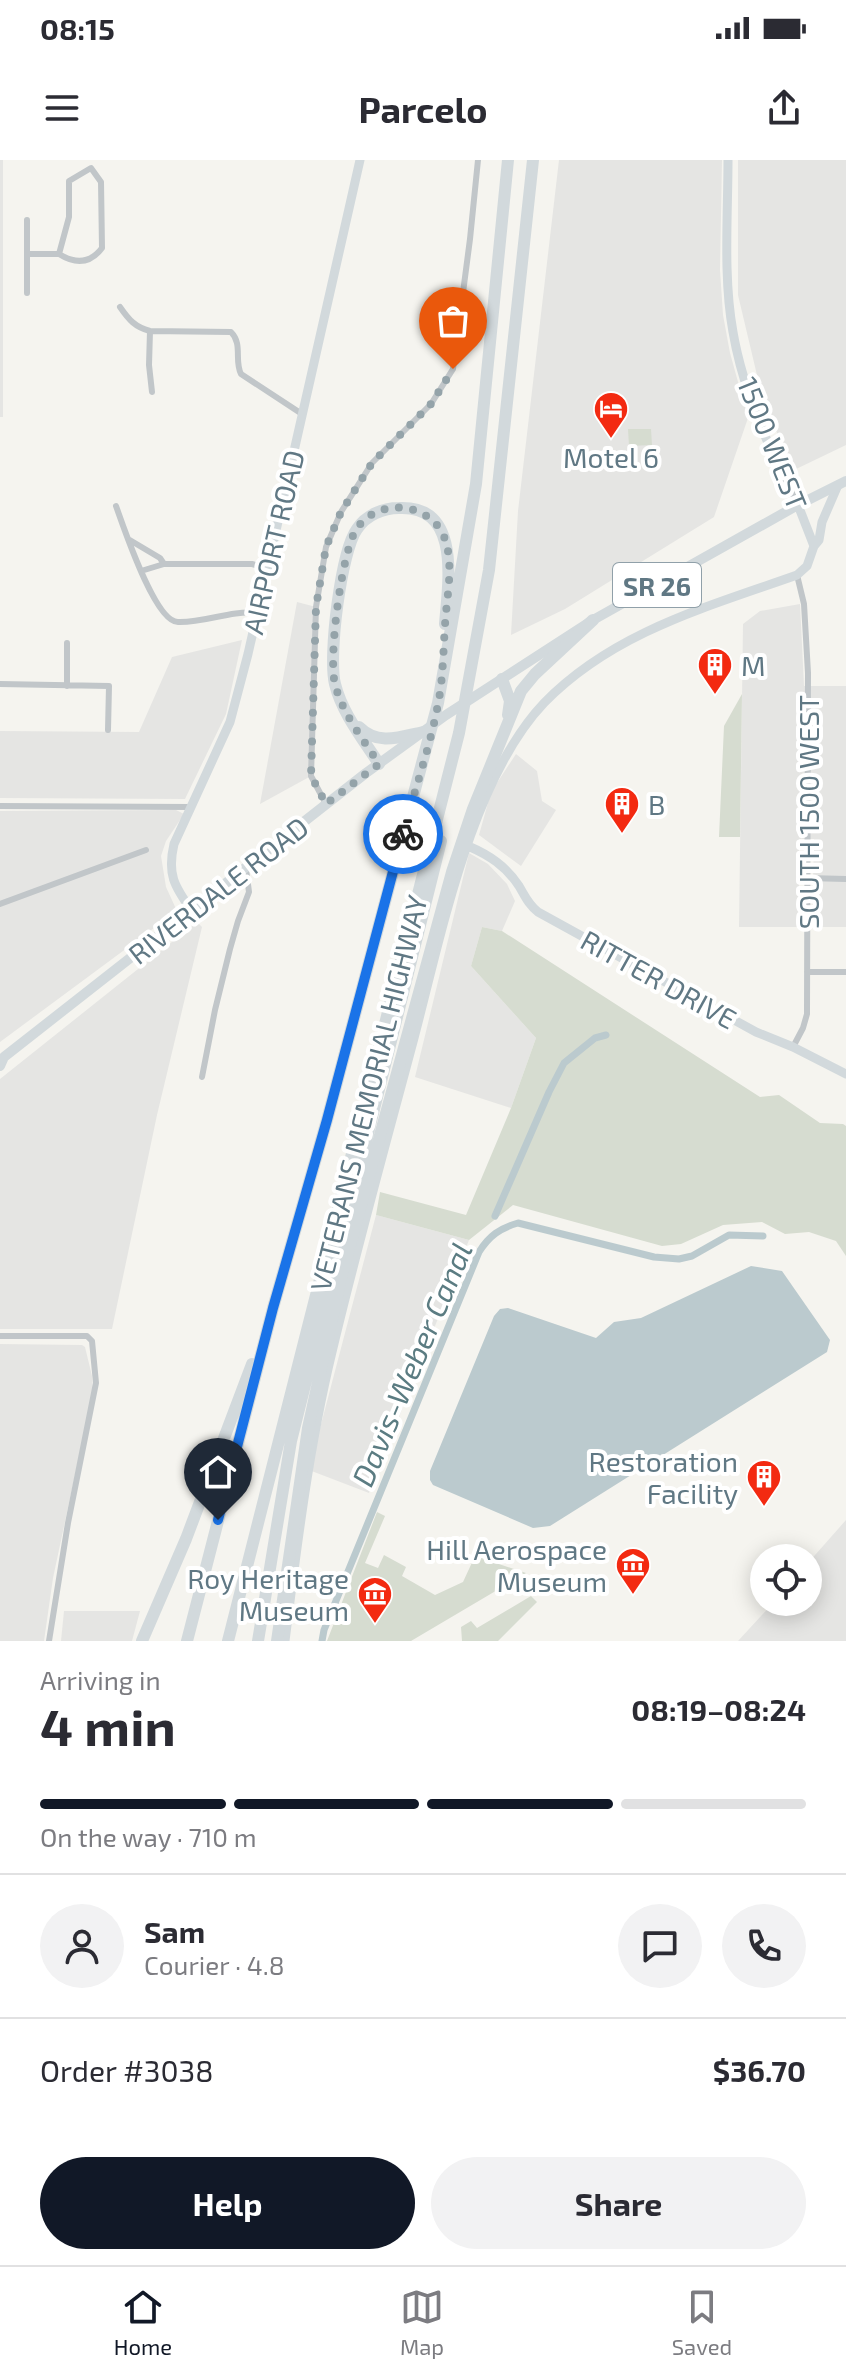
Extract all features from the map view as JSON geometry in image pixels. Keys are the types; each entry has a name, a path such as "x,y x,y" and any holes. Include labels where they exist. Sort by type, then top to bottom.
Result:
{"highway":[{"name":"VETERANS MEMORIAL HIGHWAY","path":"187,1641 273,1308 327,1120 438,703 476,484 508,160"},
{"name":"VETERANS MEMORIAL HIGHWAY","path":"228,1641 452,766 478,640 489,570 533,160"},
{"path":"379,764 335,687 331,661 348,548 355,530 376,513 392,508 410,507 425,513 435,522 447,544 449,568 438,703"},
{"path":"277,1641 308,1428 341,1278 452,872 473,809 521,691 593,620"},
{"path":"502,679 510,701 507,726"},
{"path":"351,719 367,735 375,738 388,739 423,732"},
{"path":"258,1641 291,1441 424,913 448,810 452,766"},
{"path":"142,1641 186,1539 273,1308"}],"main road":[{"name":"RIVERDALE ROAD","path":"1,1060 326,804 423,732 593,620 842,483"}],"street":[{"name":"AIRPORT ROAD","path":"192,911 174,885 171,858 174,844 230,722 360,160"},
{"path":"326,804 311,776 316,607 326,547 341,512 372,463 431,404 453,369 478,160"},
{"name":"1500 WEST","path":"728,160 728,288 732,330 755,414 814,546 807,566 797,575"},
{"path":"27,254 59,254 68,260 84,262 96,257 102,248 101,182 91,164 69,181 69,217 59,254"},
{"path":"27,220 27,293"},
{"path":"120,307 139,328 150,331 231,332 238,343 241,374 302,414"},
{"path":"150,331 152,392"},
{"path":"814,546 819,540 822,522 842,483"},
{"path":"116,506 141,571 168,620 175,623 242,611 257,613"},
{"path":"128,539 160,558 164,564"},
{"path":"141,571 164,564 252,564 267,568"},
{"path":"285,1641 315,1435 331,1354 439,942 468,846 490,787 516,739 544,704 571,679 629,639 665,622 797,575"},
{"name":"SOUTH 1500 WEST","path":"793,1047 807,1014 808,673 805,613 797,575"},
{"path":"67,643 67,686"},
{"path":"0,684 109,686 108,730"},
{"path":"0,806 191,807"},
{"name":"RITTER DRIVE","path":"468,846 492,858 506,870 528,903 538,912 756,1032 846,1074"},
{"path":"0,904 146,850"},
{"path":"202,1077 230,949 249,892 246,869"},
{"path":"807,878 846,879"},
{"path":"807,972 846,972"},
{"path":"0,1336 87,1336 92,1341 96,1383 68,1523 49,1641"}],"shaded area":[{"path":"0,160 3,160 3,417 0,417"},
{"path":"559,160 722,160 720,270 723,315 748,418 714,517 565,609 511,635 518,511"},
{"path":"738,160 846,160 846,445 792,471 761,392 738,295"},
{"path":"628,429 651,429 652,445 629,446"},
{"path":"297,602 316,607 311,776 260,804"},
{"path":"800,604 804,686 846,686 846,927 812,927 814,839 799,839 799,927 739,927 743,624 760,611"},
{"path":"242,640 226,714 185,799 0,798 0,731 139,732 172,657"},
{"path":"742,694 740,837 719,837 724,726"},
{"path":"516,754 537,771 542,801 556,810 521,866 479,835 491,792"},
{"path":"176,810 184,814 166,841 161,856 166,887 177,911 0,1042 0,811"},
{"path":"469,853 488,864 507,884 515,901 502,931 482,927 471,966 536,1038 511,1108 415,1077"},
{"path":"197,922 202,927 157,1115 112,1329 0,1329 0,1079"},
{"path":"482,927 502,931 760,1097 779,1095 820,1123 846,1126 846,1256 836,1241 809,1232 785,1234 762,1222 723,1225 681,1244 662,1246 513,1205 469,1240 376,1215 380,1192 466,1215 511,1108 536,1038 471,966"},
{"path":"376,1215 469,1240 369,1493 309,1470"},
{"path":"751,1266 782,1271 830,1340 827,1352 550,1526 533,1528 433,1485 430,1471 494,1316 500,1309 508,1308 596,1338 614,1322 641,1318"},
{"path":"0,1344 82,1345 92,1376 93,1390 53,1578 44,1641 0,1641"},
{"path":"377,1512 385,1516 365,1563 378,1568 384,1555 406,1567 402,1576 435,1595 463,1582 475,1556 526,1573 411,1641 327,1641"},
{"path":"846,1520 846,1641 738,1641 761,1616 822,1616 822,1547"},
{"path":"531,1596 537,1602 498,1641 462,1641 461,1627 471,1621 477,1628"},
{"path":"64,1611 140,1611 132,1641 61,1641"}],"waterway":[{"path":"495,1216 564,1063 595,1038 606,1035"},
{"name":"Davis-Weber Canal","path":"322,1641 479,1252 491,1237 518,1223 654,1257 679,1259 692,1256 729,1235 763,1236"}],"way so far":[{"path":"403,834 438,703 449,568 447,544 435,522 425,513 410,507 392,508 364,521 355,530 348,548 331,661 335,687 341,701 379,764 326,804 311,776 316,607 326,547 341,512 372,463 431,404 453,369"}],"place":[{"name":"Motel 6","path":"611,440"},
{"name":"M","path":"715,696"},
{"name":"B","path":"622,835"},
{"name":"Restoration Facility","path":"764,1508"},
{"name":"Hill Aerospace Museum","path":"633,1596"},
{"name":"Roy Heritage Museum","path":"375,1625"}],"route":[{"path":"218,1520 403,834"}]}
